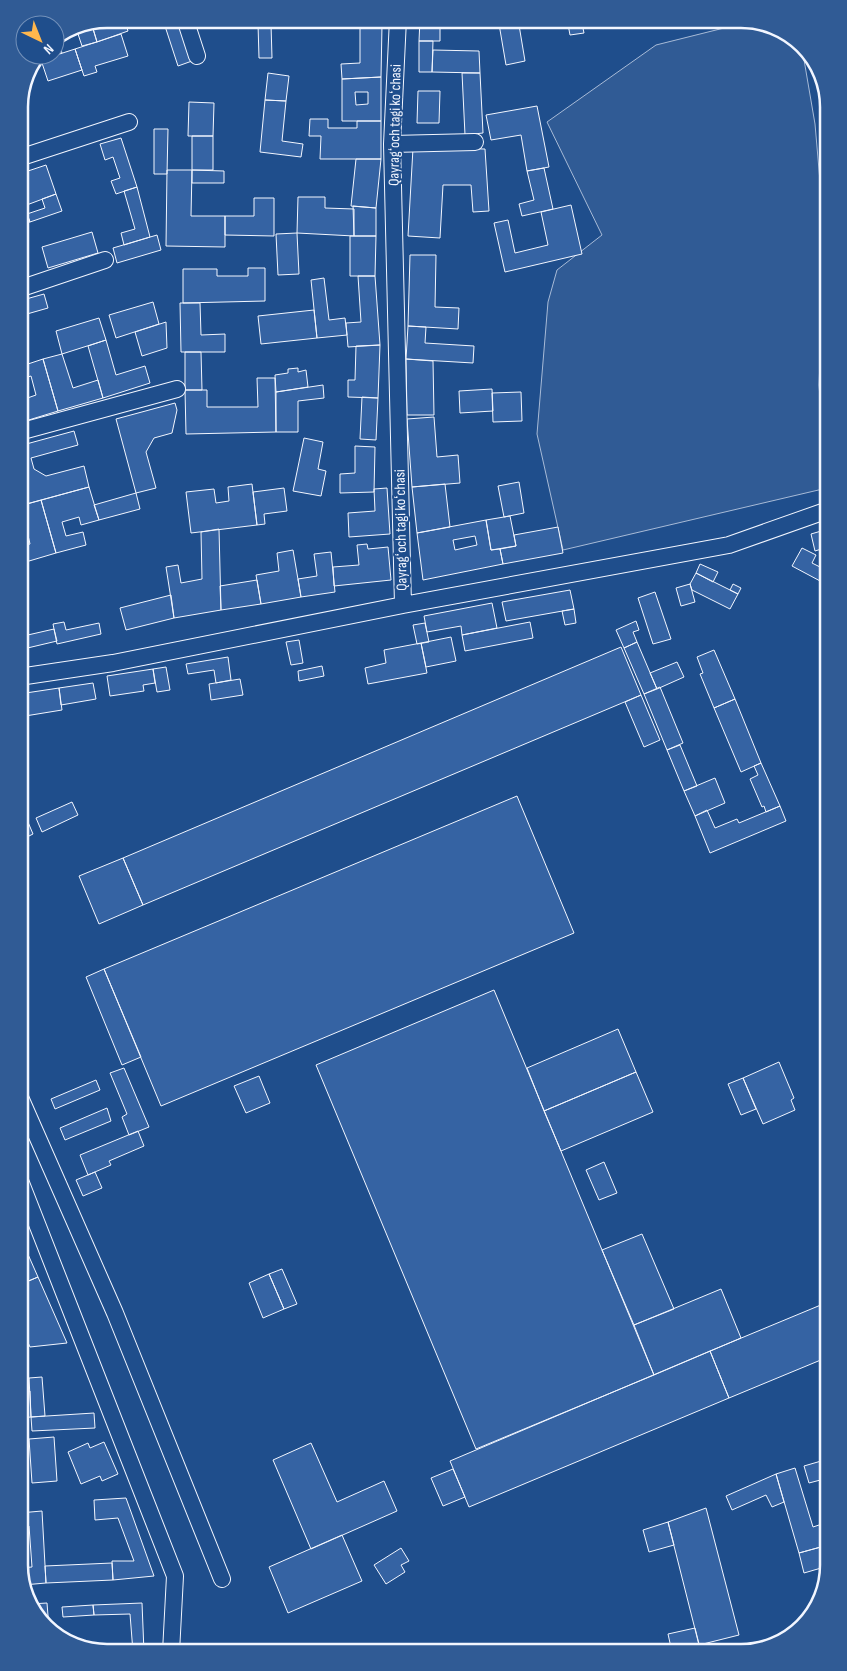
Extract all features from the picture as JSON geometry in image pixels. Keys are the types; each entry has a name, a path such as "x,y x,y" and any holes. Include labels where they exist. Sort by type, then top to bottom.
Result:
{"street":[{"path":"188,28 197,56"},
{"name":"Qayragʻoch tagi koʻchasi","path":"398,28 392,144 403,605 729,545 820,513"},
{"path":"28,155 129,122"},
{"path":"392,144 475,142"},
{"path":"28,286 105,260"},
{"path":"28,430 176,389"},
{"path":"28,676 113,663 403,605"},
{"path":"28,1116 114,1313 222,1579"},
{"path":"28,1201 175,1576 171,1643"}],"shaded area":[{"path":"724,28 756,29 780,38 789,44 804,59 815,124 820,182 820,490 563,550 537,434 548,302 557,270 602,235 547,122 656,45"}],"building":[{"path":"127,28 128,31 97,42 93,29"},
{"path":"166,28 182,28 192,61 178,66"},
{"path":"258,28 271,28 272,58 259,58"},
{"path":"360,28 382,28 381,77 342,79 341,64 360,63"},
{"path":"420,28 440,28 440,41 419,41"},
{"path":"500,28 520,28 525,61 506,65"},
{"path":"569,28 583,28 584,33 570,35"},
{"path":"93,29 97,42 82,46 78,33"},
{"path":"121,34 128,56 95,66 97,72 84,76 75,49"},
{"path":"419,41 433,41 432,72 419,72"},
{"path":"75,49 82,70 48,81 43,65 65,65 65,52"},
{"path":"433,50 479,51 480,73 432,72"},
{"path":"268,73 289,76 286,101 265,100"},
{"path":"462,73 480,73 483,133 465,135"},
{"path":"381,77 381,121 342,121 342,79","holes":["355,92 368,92 368,104 356,105"]},
{"path":"418,91 440,91 439,123 417,123"},
{"path":"265,100 286,101 282,141 303,144 301,157 260,152"},
{"path":"189,102 214,103 213,136 188,136"},
{"path":"537,106 549,167 527,171 521,135 491,140 486,115"},
{"path":"310,119 328,119 328,128 357,128 357,121 381,121 381,159 320,159 321,136 309,136"},
{"path":"154,129 168,129 167,174 154,174"},
{"path":"192,136 213,136 213,170 192,170"},
{"path":"121,138 137,187 116,194 111,181 120,178 113,157 105,160 100,144"},
{"path":"413,148 485,149 489,211 473,212 471,185 443,185 440,238 408,236"},
{"path":"356,159 381,159 376,208 351,206"},
{"path":"46,165 56,194 28,204 28,171"},
{"path":"544,168 553,209 522,216 519,204 534,200 527,171"},
{"path":"167,170 192,170 191,216 225,216 225,247 166,246"},
{"path":"192,170 224,171 224,183 192,183"},
{"path":"137,187 150,237 124,245 121,233 135,229 124,191"},
{"path":"56,194 62,211 30,222 28,214 45,208 42,199"},
{"path":"298,197 325,197 325,208 354,209 354,236 297,233"},
{"path":"254,198 274,198 274,236 225,235 225,216 254,216"},
{"path":"571,205 582,254 505,272 494,223 508,220 515,253 548,245 541,212"},
{"path":"353,206 376,208 376,236 354,236"},
{"path":"92,232 98,253 48,268 42,247"},
{"path":"297,233 299,274 278,275 276,234"},
{"path":"157,235 161,250 117,263 113,248"},
{"path":"350,236 376,236 375,276 350,276"},
{"path":"410,255 436,255 435,307 459,308 458,329 408,326"},
{"path":"248,268 265,268 265,301 183,303 183,269 217,269 217,276 248,276"},
{"path":"358,276 375,276 380,345 348,347 346,323 361,322"},
{"path":"324,278 329,320 345,318 347,335 317,338 311,280"},
{"path":"44,294 48,308 28,314 28,298"},
{"path":"153,302 159,324 116,338 109,315"},
{"path":"180,303 200,303 201,335 225,334 225,352 181,352"},
{"path":"314,310 317,338 261,344 258,316"},
{"path":"99,318 106,340 62,354 56,331"},
{"path":"166,322 167,348 142,356 135,332"},
{"path":"408,326 426,327 425,343 474,346 473,363 406,359"},
{"path":"106,340 116,375 145,366 150,383 103,398 88,346"},
{"path":"380,345 378,398 348,397 348,380 355,380 356,346"},
{"path":"185,352 201,352 202,390 185,390"},
{"path":"62,354 73,388 98,380 103,398 58,411 43,359"},
{"path":"43,359 58,411 28,420 28,398 36,395 31,376 28,377 28,364"},
{"path":"406,359 433,361 434,415 407,415"},
{"path":"298,368 298,372 306,370 308,387 276,392 275,375 288,373 288,369"},
{"path":"257,378 275,378 276,432 186,434 185,390 207,390 207,407 258,407"},
{"path":"323,385 324,398 298,401 298,432 276,432 276,392"},
{"path":"492,389 493,411 460,413 459,391"},
{"path":"521,392 522,421 493,422 492,393"},
{"path":"362,397 378,398 376,440 360,439"},
{"path":"175,403 177,410 172,433 154,438 146,452 156,488 136,493 116,419"},
{"path":"434,417 437,457 458,455 460,483 412,487 407,419"},
{"path":"74,431 78,445 31,458 34,469 46,476 84,466 89,487 28,504 28,444"},
{"path":"304,438 323,442 318,469 326,471 321,496 293,491"},
{"path":"355,446 375,447 374,492 340,493 340,474 355,473"},
{"path":"519,482 524,513 504,517 498,486"},
{"path":"252,484 257,525 191,533 186,492 214,489 216,503 229,501 228,487"},
{"path":"445,484 450,527 417,533 412,487"},
{"path":"89,487 99,520 81,525 79,517 62,522 66,536 83,532 86,545 56,553 41,500"},
{"path":"284,488 287,511 264,514 265,524 257,525 253,492"},
{"path":"387,488 390,534 349,537 348,513 375,511 374,489"},
{"path":"136,493 140,509 99,520 94,505"},
{"path":"41,500 56,553 28,561 28,545 30,544 28,535 28,504"},
{"path":"510,516 516,546 491,550 486,520"},
{"path":"486,520 491,550 500,549 503,564 423,580 417,533","holes":["475,536 477,545 455,550 453,540"]},
{"path":"558,527 563,553 503,564 500,549 516,546 514,535"},
{"path":"219,529 221,610 174,618 166,567 178,565 181,583 202,579 201,532"},
{"path":"820,531 820,549 815,551 811,534"},
{"path":"367,544 368,549 388,547 391,580 334,586 333,567 359,565 357,545"},
{"path":"802,548 816,555 812,563 820,567 820,581 792,566"},
{"path":"293,550 301,597 261,604 256,575 279,571 277,553"},
{"path":"331,552 335,592 301,597 298,579 317,576 314,554"},
{"path":"700,564 718,572 713,582 696,573"},
{"path":"696,573 738,594 730,609 692,590 690,584"},
{"path":"257,580 261,604 221,610 220,586"},
{"path":"690,584 695,602 681,606 676,588"},
{"path":"733,584 741,588 738,594 730,590"},
{"path":"570,590 574,609 506,621 502,602"},
{"path":"655,592 671,639 653,644 638,598"},
{"path":"171,595 174,618 126,630 120,608"},
{"path":"492,603 497,628 462,635 461,626 427,632 424,616"},
{"path":"574,609 576,623 565,625 562,611"},
{"path":"636,621 639,630 633,632 637,642 624,648 616,630"},
{"path":"64,622 66,630 99,623 101,634 57,644 53,624"},
{"path":"530,622 533,638 465,651 462,635"},
{"path":"425,623 429,642 417,644 413,625"},
{"path":"54,629 57,641 28,648 28,635"},
{"path":"451,637 456,661 426,667 421,643"},
{"path":"299,640 303,663 291,665 286,642"},
{"path":"637,642 657,689 644,694 624,648"},
{"path":"421,643 427,673 368,684 365,668 386,663 384,650"},
{"path":"621,647 641,695 143,905 123,858"},
{"path":"714,650 735,699 714,708 700,674 703,673 697,657"},
{"path":"228,657 231,680 216,683 214,670 188,674 186,664"},
{"path":"677,662 684,677 657,689 650,673"},
{"path":"322,666 324,676 299,681 298,671"},
{"path":"166,667 170,690 157,692 153,669"},
{"path":"153,669 155,683 143,685 144,691 110,696 107,676"},
{"path":"240,679 243,695 211,700 209,684"},
{"path":"93,683 96,699 61,705 59,688"},
{"path":"660,687 683,743 667,750 644,694"},
{"path":"59,688 62,710 28,716 28,693"},
{"path":"641,695 660,740 644,747 625,702"},
{"path":"735,699 761,763 741,772 714,708"},
{"path":"680,745 697,786 684,791 667,750"},
{"path":"761,763 780,806 766,812 750,779 758,775 754,766"},
{"path":"715,778 725,803 695,816 684,791"},
{"path":"517,796 574,933 161,1106 104,969"},
{"path":"72,802 78,815 42,832 36,818"},
{"path":"780,806 786,821 710,853 695,816 707,810 715,828 737,819 739,823"},
{"path":"28,822 33,834 28,836"},
{"path":"123,858 143,905 99,924 79,876"},
{"path":"104,969 141,1057 122,1065 86,977"},
{"path":"494,990 654,1375 476,1449 316,1065"},
{"path":"618,1029 636,1072 544,1111 527,1068"},
{"path":"779,1062 794,1098 791,1100 795,1110 763,1124 743,1078"},
{"path":"124,1068 149,1127 129,1135 122,1117 127,1114 110,1073"},
{"path":"636,1072 653,1112 561,1151 544,1111"},
{"path":"259,1076 270,1103 246,1113 234,1086"},
{"path":"743,1078 756,1109 741,1115 728,1084"},
{"path":"96,1080 100,1090 55,1109 51,1099"},
{"path":"107,1108 111,1121 65,1140 60,1128"},
{"path":"138,1131 144,1146 109,1161 111,1165 88,1175 80,1155"},
{"path":"604,1162 617,1193 599,1200 586,1170"},
{"path":"95,1172 102,1188 83,1196 76,1180"},
{"path":"642,1234 674,1309 634,1325 602,1250"},
{"path":"28,1254 38,1277 28,1281"},
{"path":"282,1269 297,1304 284,1309 269,1274"},
{"path":"269,1274 284,1309 263,1318 249,1283"},
{"path":"38,1277 67,1343 30,1347 28,1342 28,1281"},
{"path":"721,1289 741,1338 654,1375 634,1325"},
{"path":"820,1305 820,1360 729,1398 710,1351"},
{"path":"710,1351 729,1398 469,1507 450,1461"},
{"path":"42,1377 45,1416 31,1417 29,1378"},
{"path":"28,1391 30,1391 31,1417 28,1417"},
{"path":"94,1413 95,1428 32,1431 31,1417"},
{"path":"54,1437 57,1481 32,1483 29,1439"},
{"path":"104,1442 118,1474 102,1481 100,1476 81,1484 68,1452 88,1443 90,1448"},
{"path":"311,1443 337,1502 384,1481 397,1511 311,1549 273,1460"},
{"path":"820,1461 820,1480 809,1483 804,1466"},
{"path":"795,1468 813,1527 820,1525 820,1547 799,1553 776,1474"},
{"path":"453,1469 465,1497 443,1506 431,1478"},
{"path":"776,1474 784,1502 772,1507 766,1495 732,1510 726,1496"},
{"path":"126,1498 154,1576 113,1580 112,1561 134,1561 118,1518 95,1520 94,1500"},
{"path":"706,1508 739,1635 699,1644 668,1522"},
{"path":"42,1511 46,1583 30,1584 29,1580 28,1567 32,1567 28,1512"},
{"path":"668,1522 674,1545 649,1552 643,1530"},
{"path":"342,1535 362,1581 288,1613 269,1567"},
{"path":"820,1547 820,1568 804,1573 799,1553"},
{"path":"401,1548 409,1561 401,1565 405,1572 386,1584 374,1565"},
{"path":"112,1563 113,1580 46,1583 45,1566"},
{"path":"47,1603 48,1617 44,1613 38,1604"},
{"path":"142,1603 144,1643 132,1643 130,1614 94,1615 93,1605"},
{"path":"93,1605 94,1615 63,1617 62,1607"},
{"path":"695,1628 699,1644 670,1644 668,1634"}]}
